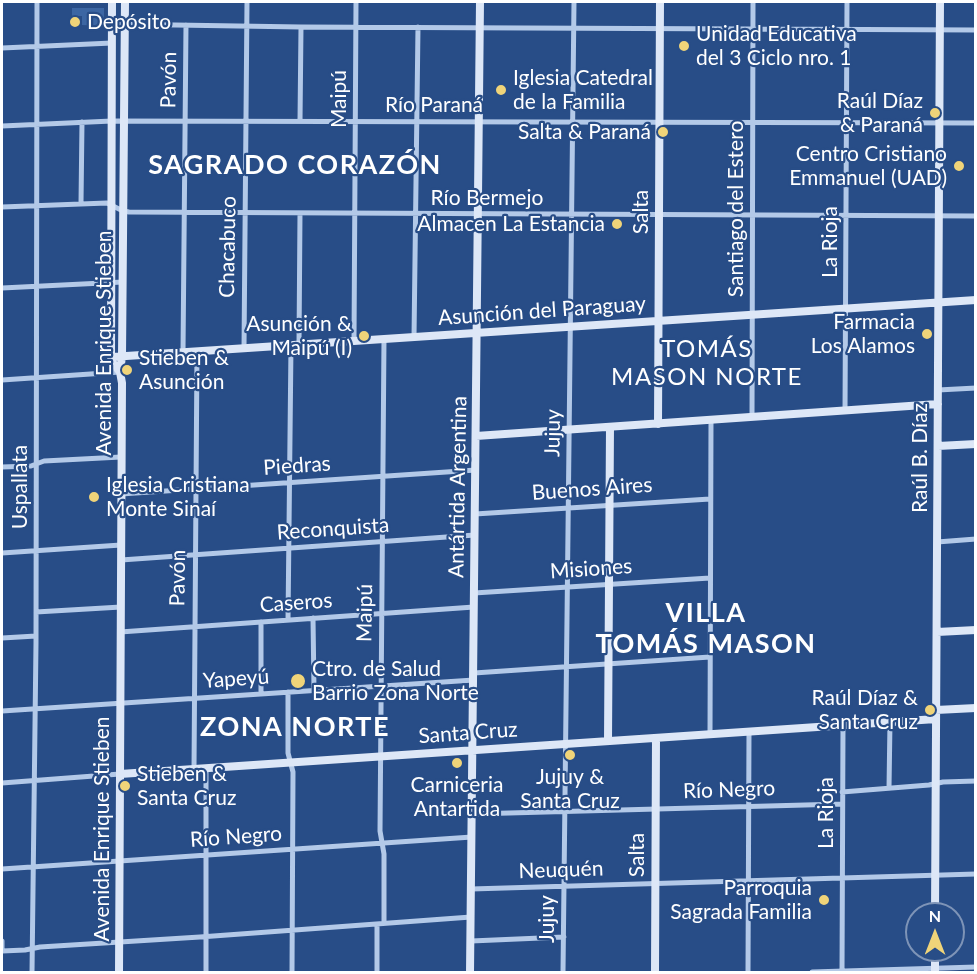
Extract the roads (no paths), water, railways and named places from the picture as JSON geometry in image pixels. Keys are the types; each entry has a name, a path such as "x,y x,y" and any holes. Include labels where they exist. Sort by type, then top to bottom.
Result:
{"main road":[{"name":"Avenida Enrique Stieben","path":"111,357 112,2"},
{"name":"Avenida Enrique Stieben","path":"119,972 122,380 120,372 125,2"},
{"name":"Antártida Argentina","path":"470,972 480,2"},
{"name":"Salta","path":"658,424 660,2"},
{"name":"Raúl B. Díaz","path":"935,902 940,2"},
{"name":"Asunción del Paraguay","path":"111,357 975,300"},
{"path":"111,357 112,363 120,372"},
{"path":"476,436 938,404"},
{"path":"608,741 610,427"},
{"path":"938,446 975,444"},
{"path":"937,632 975,630"},
{"name":"Santa Cruz","path":"120,774 843,726 890,722 975,708"},
{"name":"Salta","path":"655,972 656,738"}],"street":[{"name":"Uspallata","path":"32,972 36,636 37,2"},
{"name":"Chacabuco","path":"244,348 247,2"},
{"name":"Maipú","path":"354,341 357,2"},
{"name":"Jujuy","path":"563,972 574,2"},
{"name":"Santiago del Estero","path":"752,417 753,2"},
{"name":"La Rioja","path":"845,411 847,2"},
{"path":"112,24 975,30"},
{"name":"Pavón","path":"183,352 186,25"},
{"path":"300,121 301,27"},
{"path":"414,337 418,27"},
{"path":"2,48 112,43"},
{"name":"Río Paraná","path":"2,126 112,121 975,123"},
{"path":"81,203 82,122"},
{"name":"Río Bermejo","path":"2,207 107,203 123,211 184,213 975,216"},
{"path":"288,620 289,483 300,213"},
{"path":"2,288 123,282"},
{"name":"Maipú","path":"384,339 380,757 384,923"},
{"name":"Pavón","path":"194,769 197,351"},
{"path":"2,380 120,372"},
{"path":"938,390 975,388"},
{"path":"710,735 711,420"},
{"path":"2,467 31,466 44,461 121,457"},
{"name":"Piedras","path":"121,494 476,470"},
{"name":"Buenos Aires","path":"475,514 711,499"},
{"name":"Reconquista","path":"121,560 475,535"},
{"path":"937,542 975,539"},
{"path":"2,553 121,545"},
{"name":"Misiones","path":"474,592 710,578"},
{"path":"36,612 121,607"},
{"name":"Caseros","path":"120,632 474,607"},
{"path":"313,618 314,690"},
{"path":"261,622 261,694"},
{"path":"2,638 36,636"},
{"name":"Yapeyú","path":"2,711 381,686 567,667 710,657"},
{"path":"288,692 288,753 292,772 292,972"},
{"path":"889,788 890,722"},
{"name":"La Rioja","path":"842,972 843,726"},
{"path":"748,972 749,732"},
{"path":"206,768 206,972"},
{"name":"Santa Cruz","path":"2,783 120,774"},
{"path":"842,792 975,781"},
{"name":"Río Negro","path":"472,814 842,804"},
{"name":"Río Negro","path":"2,869 472,837"},
{"name":"Neuquén","path":"471,889 975,874"},
{"path":"2,941 2,951 471,917"},
{"path":"377,924 377,972"},
{"path":"471,941 564,937"},
{"path":"812,972 975,967"}],"place":[{"name":"Depósito","path":"75,22"},
{"name":"Unidad Educativa del 3 Ciclo nro. 1","path":"684,46"},
{"name":"Iglesia Catedral de la Familia","path":"501,90"},
{"name":"Raúl Díaz & Paraná","path":"935,113"},
{"name":"Salta & Paraná","path":"663,132"},
{"name":"Centro Cristiano Emmanuel (UAD)","path":"959,166"},
{"name":"Almacen La Estancia","path":"617,224"},
{"name":"Farmacia Los Alamos","path":"927,334"},
{"name":"Asunción & Maipú (I)","path":"364,336"},
{"name":"Stieben & Asunción","path":"127,370"},
{"name":"Iglesia Cristiana Monte Sinaí","path":"94,497"},
{"name":"Ctro. de Salud Barrio Zona Norte","path":"298,681"},
{"name":"Raúl Díaz & Santa Cruz","path":"930,710"},
{"name":"Jujuy & Santa Cruz","path":"570,755"},
{"name":"Carniceria Antartida","path":"457,763"},
{"name":"Stieben & Santa Cruz","path":"125,786"},
{"name":"Parroquia Sagrada Familia","path":"824,900"}],"district":[{"name":"SAGRADO CORAZÓN","path":"295,165"},
{"name":"TOMÁS MASON NORTE","path":"707,363"},
{"name":"VILLA TOMÁS MASON","path":"706,628"},
{"name":"ZONA NORTE","path":"295,727"}]}
